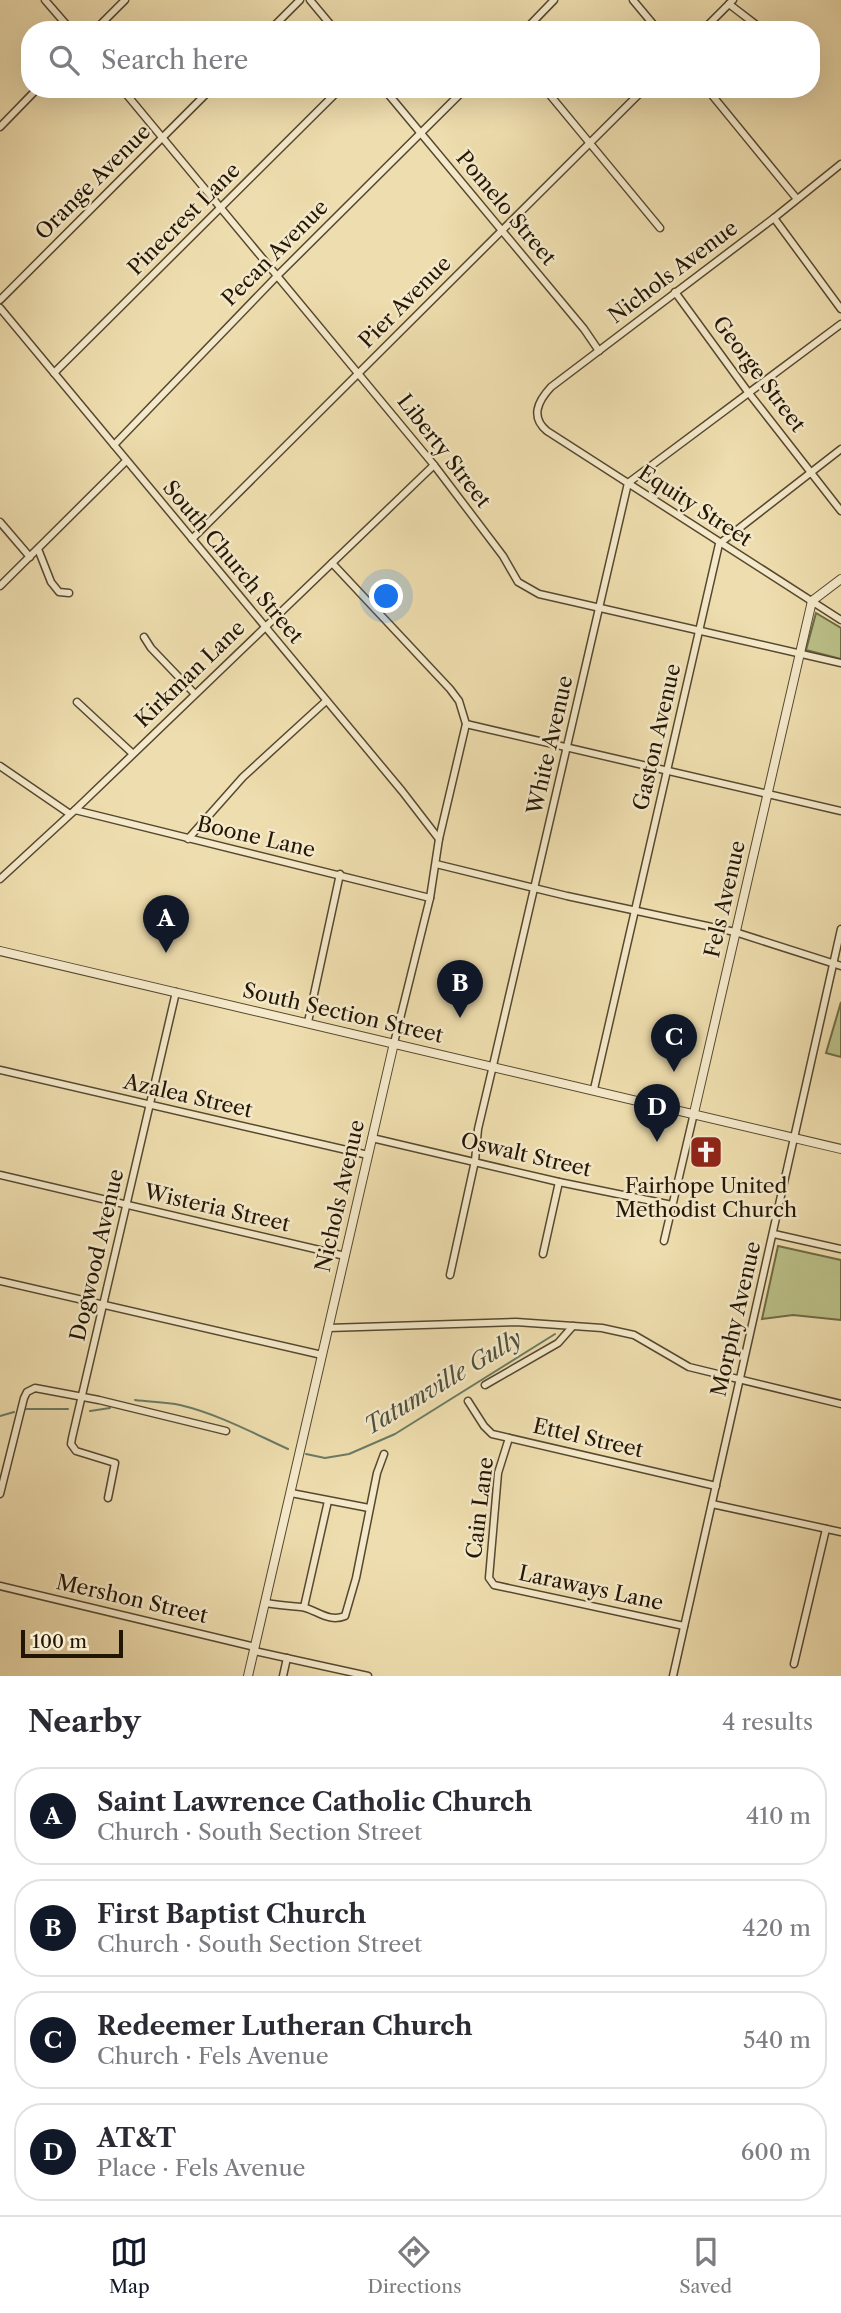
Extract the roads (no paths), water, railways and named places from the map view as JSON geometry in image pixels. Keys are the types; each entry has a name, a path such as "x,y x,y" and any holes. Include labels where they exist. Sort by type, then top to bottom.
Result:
{"street":[{"path":"45,0 63,21"},
{"path":"104,21 125,0"},
{"path":"279,21 300,0"},
{"path":"310,0 328,21"},
{"path":"534,21 554,0"},
{"path":"633,0 650,21"},
{"path":"712,21 731,2 753,21"},
{"path":"0,127 28,98"},
{"name":"Liberty Street","path":"130,98 434,465 503,556 518,583 539,594 841,663"},
{"name":"Orange Avenue","path":"0,300 202,98"},
{"name":"Pinecrest Lane","path":"54,373 331,98"},
{"name":"Pomelo Street","path":"392,98 584,329 599,351"},
{"name":"Pecan Avenue","path":"114,445 278,275 456,98"},
{"path":"553,98 660,228"},
{"name":"Pier Avenue","path":"192,539 635,98"},
{"path":"714,98 797,199"},
{"name":"Nichols Avenue","path":"536,415 538,405 546,392 841,164"},
{"path":"774,218 841,310"},
{"name":"George Street","path":"675,292 748,392 841,511"},
{"path":"833,299 841,293"},
{"name":"South Church Street","path":"0,308 439,839"},
{"path":"628,483 841,324"},
{"name":"Equity Street","path":"536,415 541,426 547,431 841,620"},
{"path":"719,544 841,449"},
{"path":"0,586 126,461"},
{"name":"Kirkman Lane","path":"0,878 434,465"},
{"name":"White Avenue","path":"450,1275 492,1066 628,483"},
{"path":"0,522 30,557"},
{"name":"Gaston Avenue","path":"594,1089 719,544"},
{"path":"38,549 51,582 60,592 69,593"},
{"path":"332,563 450,689 459,701 466,724 841,811"},
{"path":"812,601 841,579"},
{"name":"Fels Avenue","path":"664,1241 812,601"},
{"path":"144,637 194,694"},
{"path":"188,839 243,777 326,701"},
{"path":"77,702 132,753"},
{"name":"Nichols Avenue","path":"248,1676 429,898 439,839 466,724"},
{"name":"Boone Lane","path":"0,766 72,812 340,874 429,898"},
{"path":"436,864 735,932 838,965"},
{"path":"308,1022 340,874"},
{"name":"Morphy Avenue","path":"673,1676 795,1138 838,965 841,929"},
{"name":"South Section Street","path":"0,951 841,1149"},
{"name":"Dogwood Avenue","path":"108,1498 116,1462 73,1448 72,1438 176,992"},
{"name":"Azalea Street","path":"0,1070 368,1155"},
{"name":"Oswalt Street","path":"372,1138 559,1182 672,1205"},
{"name":"Wisteria Street","path":"0,1175 345,1256"},
{"path":"543,1254 559,1182"},
{"path":"774,1234 841,1249"},
{"path":"0,1281 322,1355"},
{"path":"328,1328 516,1322 602,1328 634,1335 689,1367 841,1405"},
{"path":"485,1385 558,1343 573,1326"},
{"path":"0,1494 27,1392 35,1388 226,1431"},
{"name":"Ettel Street","path":"468,1401 487,1431 716,1486"},
{"name":"Cain Lane","path":"491,1583 489,1578 498,1473 509,1438"},
{"path":"266,1603 304,1607 331,1618 345,1616 356,1578 378,1466 384,1454"},
{"path":"290,1493 369,1508"},
{"path":"304,1607 328,1501"},
{"path":"712,1504 841,1532"},
{"path":"794,1664 826,1529"},
{"name":"Laraways Lane","path":"491,1583 684,1626"},
{"name":"Mershon Street","path":"0,1586 255,1649 332,1672 368,1676"},
{"path":"284,1676 287,1658"}],"waterway":[{"name":"Tatumville Gully","path":"306,1454 325,1458 349,1454 395,1434 555,1334"},
{"name":"Tatumville Gully","path":"135,1400 174,1404 208,1413 288,1449"},
{"name":"Tatumville Gully","path":"90,1411 110,1408"},
{"name":"Tatumville Gully","path":"26,1409 68,1409"},
{"name":"Tatumville Gully","path":"0,1416 14,1412"}],"place":[{"name":"Saint Lawrence Catholic Church","path":"166,953"},
{"name":"First Baptist Church","path":"460,1018"},
{"name":"Redeemer Lutheran Church","path":"674,1072"},
{"name":"AT&T","path":"657,1142"},
{"name":"Fairhope United Methodist Church","path":"706,1152"}]}
